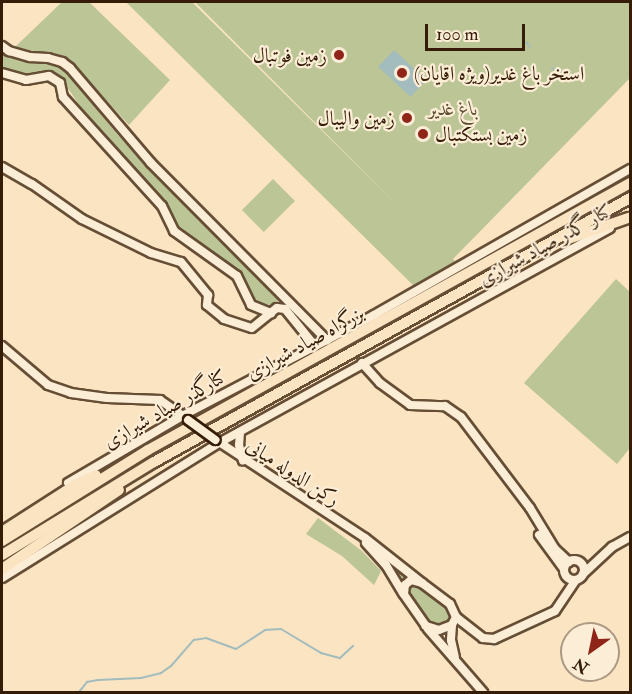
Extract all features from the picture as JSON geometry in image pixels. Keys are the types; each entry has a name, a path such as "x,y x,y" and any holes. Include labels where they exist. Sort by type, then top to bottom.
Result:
{"highway":[{"path":"547,230 576,207 630,175"},
{"name":"بزرگراه صیاد شیرازی","path":"2,541 148,450 630,183"},
{"name":"بزرگراه صیاد شیرازی","path":"2,555 154,462 630,198"},
{"path":"540,249 629,217"},
{"path":"2,532 75,485 148,450"},
{"path":"2,569 100,505 154,462"}],"main road":[{"name":"کنارگذر صیاد شیرازی","path":"2,526 185,418 524,232 630,169"},
{"name":"کنار گذر صیاد شیرازی","path":"362,363 629,217"},
{"name":"رکن الدوله میانی","path":"2,346 48,385 70,393 106,398 160,400 244,461 354,530 400,564 450,604 454,621"},
{"path":"2,578 217,442 240,432 362,363"},
{"path":"240,432 239,445 244,461"},
{"name":"رکن الدوله میانی","path":"354,530 391,572 426,626"},
{"path":"391,572 400,572 400,564"},
{"path":"404,594 404,588 409,581 422,583"},
{"path":"426,626 439,630 454,621"},
{"path":"454,621 452,644 459,665"},
{"path":"426,626 483,693"}],"street":[{"path":"2,46 9,51 30,57 62,62 70,68 151,163 327,340"},
{"path":"2,73 26,80 49,76 60,83 63,97 162,206 174,231 237,276 252,304 271,313"},
{"path":"2,168 32,184 82,219 152,253 181,262 208,295 207,305 225,319 252,328 277,308 285,309 315,346"},
{"path":"362,363 380,383 410,405 445,406 453,410 487,451 521,499 568,578 576,580"},
{"path":"539,530 569,562 581,563 591,561 609,545 630,535"},
{"path":"454,621 483,638 494,639 555,611 576,580 612,547 630,535"},
{"path":"564,569 569,562"},
{"path":"581,563 583,574"}],"green space":[{"path":"62,2 89,2 170,80 129,125 67,58 15,47"},
{"name":"باغ غدیر","path":"126,2 192,2 392,200 195,2 630,2 630,78 453,259 460,267 418,290"},
{"path":"2,52 29,63 53,64 67,74 117,134 165,186 280,299 274,304 263,305 254,299 241,274 179,230 174,219 152,190 88,118 63,81 51,73 13,74 2,68"},
{"path":"273,179 295,201 264,232 242,210"},
{"path":"616,279 630,292 630,448 617,464 524,383"},
{"path":"318,518 362,551 381,571 374,585 342,556 306,534"},
{"path":"377,546 447,601 455,621 431,628"}],"water":[{"name":"استخر باغ غدیر(ویژه اقایان)","path":"394,50 426,80 410,97 378,67"}],"waterway":[{"path":"526,42 530,47"},
{"path":"552,68 556,71"},
{"path":"563,605 585,576"},
{"path":"461,627 479,641 494,645 543,623 556,614"},
{"path":"79,692 87,682 141,678 161,673 171,666 194,640 206,638 236,649 265,630 281,629 321,653 340,658 353,646"}],"place":[{"name":"زمین فوتبال","path":"339,55"},
{"name":"استخر باغ غدیر(ویژه اقایان)","path":"402,73"},
{"name":"زمین والیبال","path":"407,118"},
{"name":"زمین بستکتبال","path":"423,134"}]}
